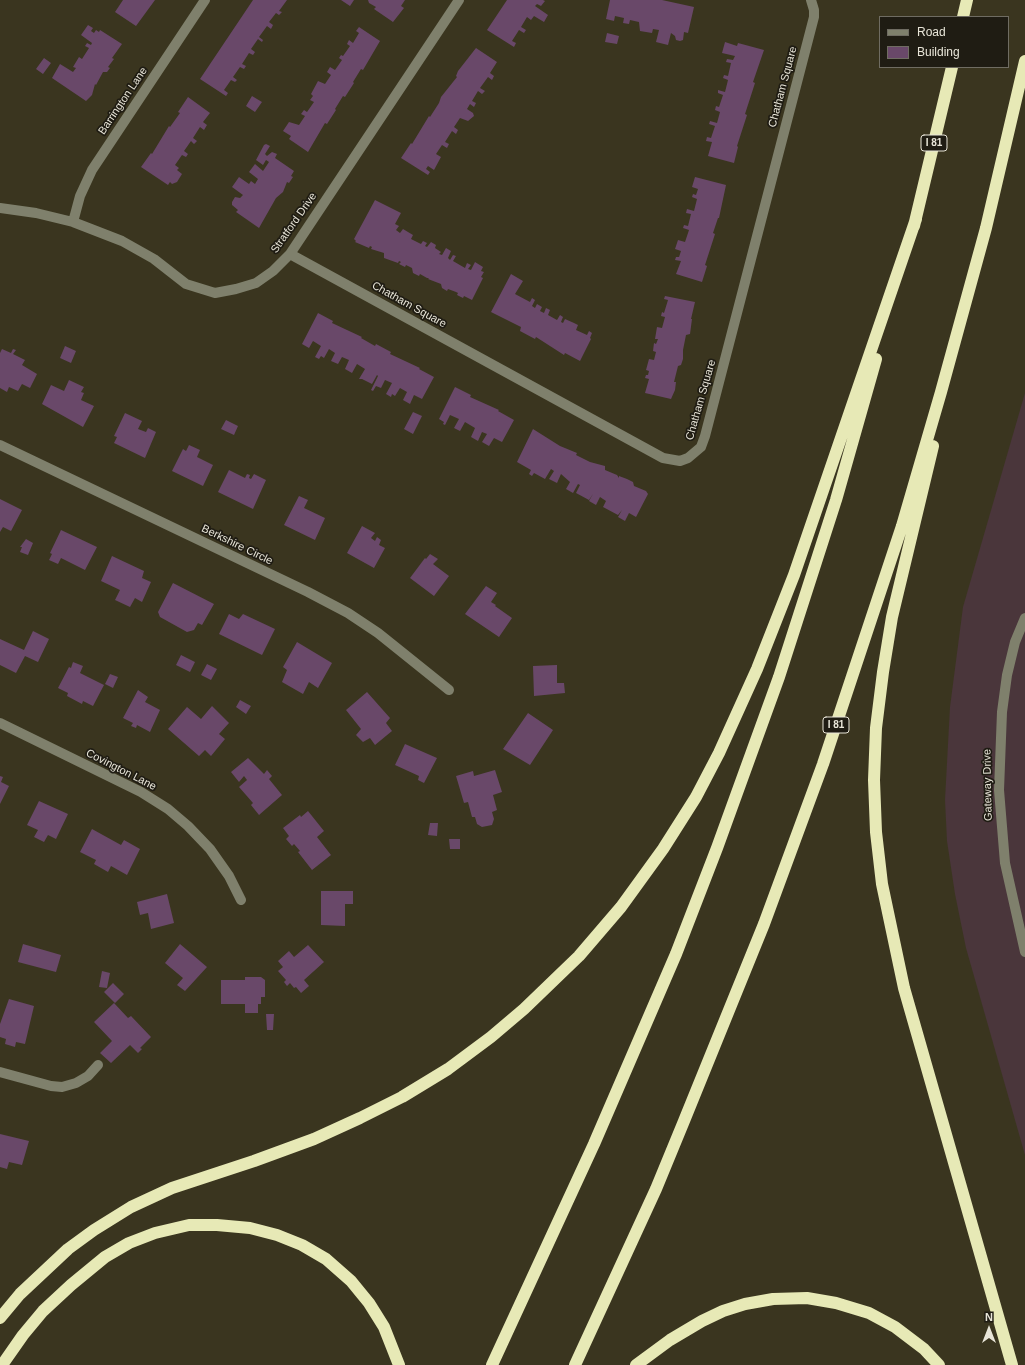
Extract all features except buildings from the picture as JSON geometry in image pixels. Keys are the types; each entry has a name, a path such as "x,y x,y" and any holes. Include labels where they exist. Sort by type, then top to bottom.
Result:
{"highway":[{"path":"963,16 967,0"},
{"name":"I 81","path":"575,1365 656,1189 764,924 823,764 902,526 941,392 986,228 1025,61"},
{"name":"I 81","path":"492,1365 594,1144 676,954 717,848 779,677 836,500 916,219 952,68"},
{"path":"0,1318 20,1294 68,1249 94,1230 131,1207 172,1188 254,1161 314,1139 402,1097 448,1068 491,1037 524,1009 579,956 621,906 663,849 696,797 719,753 757,670 794,575 916,219"},
{"path":"986,228 892,617 876,728 874,780 876,832 882,884 897,959 1012,1365"},
{"path":"2,1365 23,1334 43,1311 71,1285 105,1257 129,1243 155,1232 188,1226 217,1225 250,1228 277,1235 302,1245 326,1259 351,1281 369,1303 384,1327 399,1365"},
{"path":"636,1365 670,1340 702,1321 723,1311 745,1304 773,1299 808,1298 836,1303 869,1313 895,1327 924,1349 939,1365"}],"street":[{"name":"Barrington Lane","path":"73,222 80,196 92,170 205,0"},
{"name":"Stratford Drive","path":"0,208 36,213 73,222 122,241 154,259 186,284 215,293 256,283 273,271 290,254 459,0"},
{"name":"Chatham Square","path":"290,254 663,458 680,460 688,458 701,447 705,436 814,17 814,10 811,0"},
{"name":"Berkshire Circle","path":"0,445 348,613 378,633 449,690"},
{"name":"Gateway Drive","path":"1025,618 1015,642 1007,675 1002,712 999,776 1001,829 1005,863 1025,952"},
{"name":"Covington Lane","path":"0,723 141,792 168,809 188,826 210,850 228,876 241,900"},
{"path":"0,1072 51,1086 62,1086 76,1083 88,1076 98,1065"}],"shaded area":[{"path":"1025,393 1025,1155 966,948 955,894 947,841 945,800 950,707 963,607"}]}
